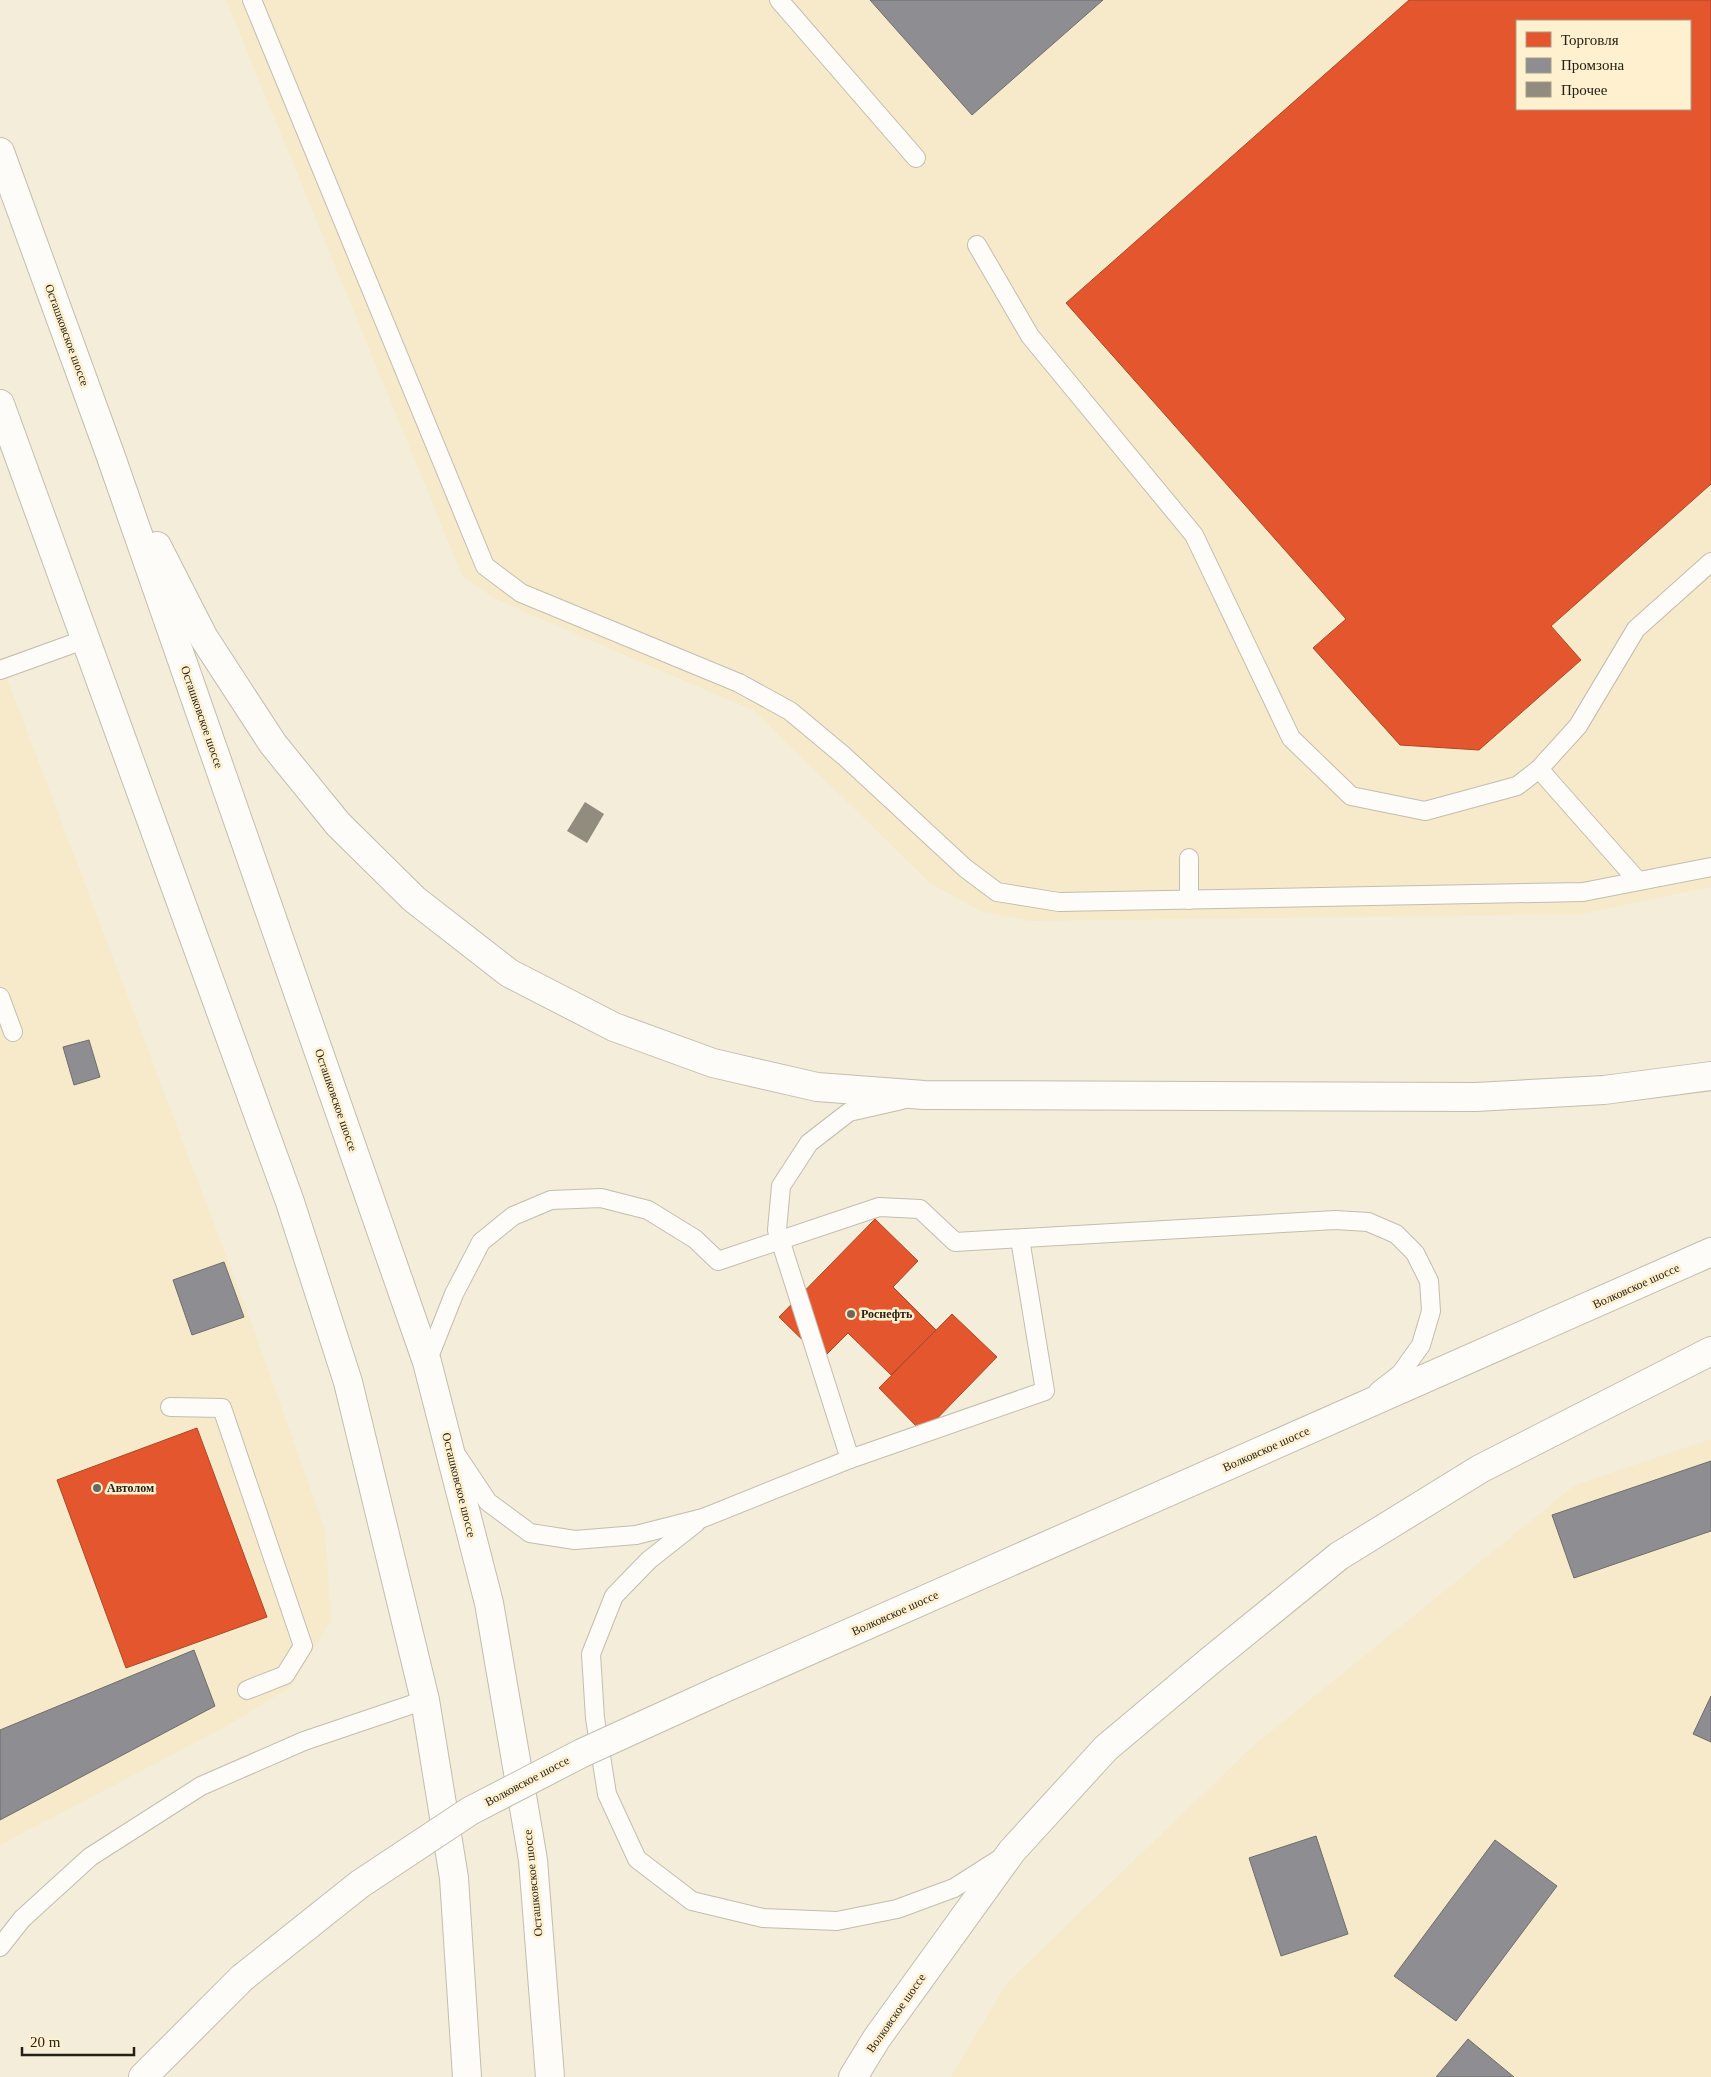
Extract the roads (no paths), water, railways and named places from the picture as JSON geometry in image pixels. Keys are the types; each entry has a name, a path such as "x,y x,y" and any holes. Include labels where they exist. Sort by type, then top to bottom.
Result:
{"main road":[{"name":"Осташковское шоссе","path":"0,152 110,454 427,1362 489,1603 533,1860 550,2077"},
{"path":"0,404 290,1202 348,1382 425,1700 454,1878 467,2077"},
{"path":"110,454 204,638 273,744 338,824 414,899 509,973 614,1027 713,1063 818,1087 924,1095 1476,1097 1604,1090 1711,1076"},
{"name":"Волковское шоссе","path":"143,2077 242,1978 360,1884 470,1811 582,1753 718,1691 1711,1252"},
{"name":"Волковское шоссе","path":"853,2077 877,2038 1012,1851 1106,1748 1339,1556 1480,1469 1711,1351"}],"lane":[{"path":"252,0 485,566 521,593 739,683 790,711 844,756 965,868 997,892 1059,902 1583,892 1711,867"},
{"path":"779,0 916,158"},
{"path":"977,245 1030,336 1194,535 1291,738 1351,796 1425,811 1517,786 1539,769 1578,726 1636,630 1711,562"},
{"path":"0,670 86,640"},
{"path":"1539,769 1638,881"},
{"path":"1189,858 1189,900"},
{"path":"0,997 13,1032"},
{"path":"850,1459 777,1230 781,1186 809,1143 849,1112 924,1095"},
{"path":"427,1362 454,1294 481,1242 512,1216 551,1200 601,1198 648,1210 695,1239 718,1261 879,1207 920,1209 955,1242 1335,1220 1368,1222 1396,1234 1415,1253 1429,1281 1431,1311 1421,1345 1401,1373 1357,1409"},
{"path":"449,1443 488,1502 530,1533 575,1540 636,1535 703,1518 850,1459 1045,1391 1020,1238"},
{"path":"170,1407 222,1408 303,1646 285,1675 247,1690"},
{"path":"703,1518 649,1560 614,1596 591,1654 595,1718 607,1794 638,1859 692,1901 763,1918 837,1921 898,1910 954,1888 1012,1851"},
{"path":"0,1947 22,1919 90,1857 201,1786 304,1741 425,1700"}],"place":[{"name":"Роснефть","path":"851,1314"},
{"name":"Автолом","path":"97,1488"}]}
